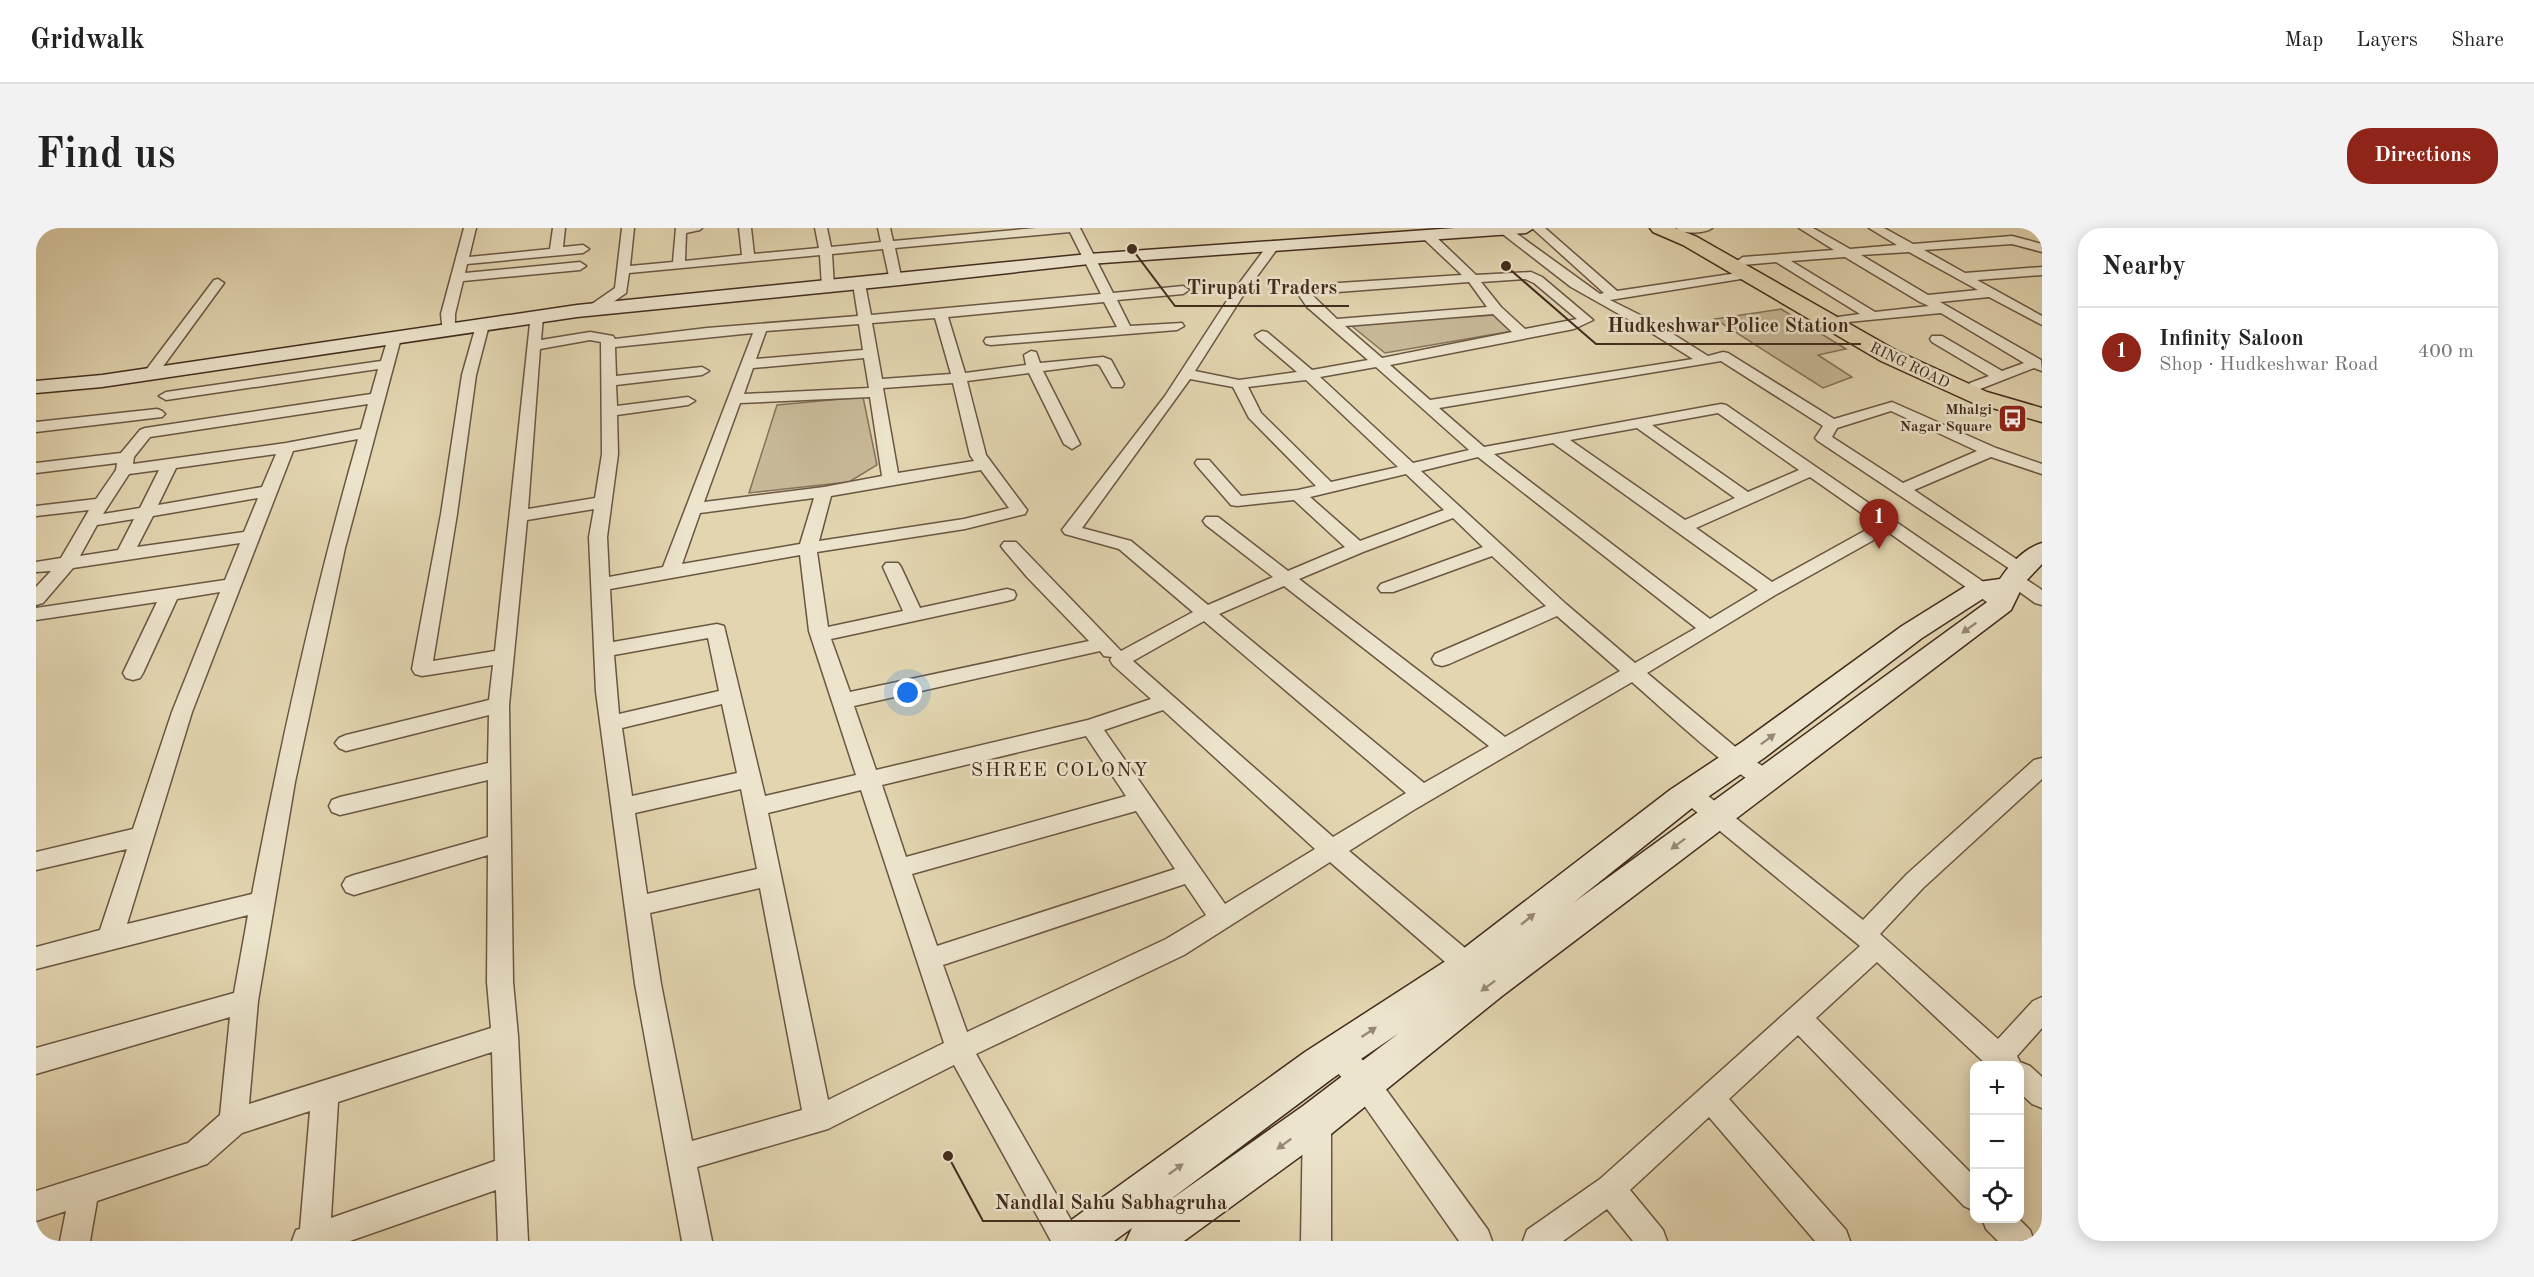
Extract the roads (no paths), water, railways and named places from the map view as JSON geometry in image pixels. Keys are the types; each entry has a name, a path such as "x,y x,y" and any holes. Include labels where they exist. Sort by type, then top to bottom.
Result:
{"highway":[{"name":"RING ROAD","path":"1659,228 1745,268 1916,360 1975,386 2042,405"},
{"name":"RING ROAD","path":"1686,228 1745,268 1889,356 1980,398 2042,415"}],"street":[{"path":"448,330 448,314 470,228"},
{"path":"556,252 559,228"},
{"path":"594,309 621,290 628,228"},
{"path":"679,265 680,229 696,228"},
{"path":"746,228 749,259"},
{"path":"821,228 826,252 828,287"},
{"path":"884,228 896,281"},
{"path":"624,270 1073,228 1125,330"},
{"path":"36,387 151,374 594,309 896,281 1089,259 1274,245 1429,237 1526,228"},
{"path":"1538,228 1614,296"},
{"path":"1686,228 1706,228"},
{"path":"1805,228 2039,365"},
{"path":"1875,228 2042,321"},
{"path":"1504,230 1550,266 1597,298 1647,324 1706,361"},
{"path":"1429,237 1473,279 1496,310 1522,334"},
{"path":"1597,298 1779,259 1913,250 2012,240 2042,248"},
{"path":"1274,245 1238,293 1188,374 1071,530 1125,545 1422,794"},
{"path":"462,261 583,249"},
{"path":"1779,259 1872,316"},
{"path":"458,278 580,266"},
{"path":"1963,277 2042,271"},
{"path":"2028,273 2042,280"},
{"path":"1188,374 1239,384 1309,375 1381,362 1475,345 1574,325 1586,320 1533,277 1527,275 1308,289 1304,294 1381,362 1480,453 1709,628"},
{"path":"151,374 218,283"},
{"path":"859,284 891,479"},
{"path":"608,344 1183,290"},
{"path":"1925,299 1991,293"},
{"path":"1843,320 1941,309"},
{"path":"1336,323 1496,310"},
{"path":"600,585 670,571 965,524 1019,510 978,455 940,314"},
{"path":"513,1241 505,1036 500,982 499,705 502,657 519,516 536,317"},
{"path":"482,325 469,375 449,514 422,669 502,657"},
{"path":"991,341 1177,326"},
{"path":"670,571 761,328"},
{"path":"1262,334 1457,511 1559,608 1751,769"},
{"path":"533,346 590,336 608,339 610,454 598,537 603,650 611,723 648,984 697,1241"},
{"path":"1027,337 1034,368 1072,444"},
{"path":"233,1122 245,1001 284,782 336,548 394,338"},
{"path":"1937,339 2000,376"},
{"path":"748,364 871,353"},
{"path":"1427,405 1706,361 1723,356 1832,425"},
{"path":"736,399 877,388 1104,360 1117,384"},
{"path":"166,396 386,364"},
{"path":"1975,386 2039,365"},
{"path":"36,599 67,563 125,463 157,414 181,369"},
{"path":"609,381 702,371"},
{"path":"1239,384 1254,416 1328,488"},
{"path":"145,433 377,398"},
{"path":"609,411 688,401"},
{"path":"2004,585 1903,489 1823,438 1832,425 1892,406 1990,451 2042,469"},
{"path":"1203,463 1237,501 1298,495 1480,453 1721,408 1888,525 2004,585 2042,599"},
{"path":"36,427 157,414"},
{"path":"1638,422 1747,499"},
{"path":"36,468 125,463 170,464 286,448 368,433"},
{"path":"1557,438 1771,590"},
{"path":"110,938 182,712 286,448"},
{"path":"1903,489 1990,451"},
{"path":"125,554 170,464"},
{"path":"692,509 824,492 985,464"},
{"path":"1684,527 1810,471"},
{"path":"93,521 269,491"},
{"path":"824,492 808,548 821,635 959,1049 1068,1241"},
{"path":"1298,495 1357,548"},
{"path":"519,516 603,502"},
{"path":"36,512 101,503"},
{"path":"1120,660 1205,613 1357,548 1457,511"},
{"path":"1212,521 1503,747"},
{"path":"681,1158 818,1119 959,1049 1176,947 1422,794 1771,590 1888,525"},
{"path":"36,567 251,536"},
{"path":"1010,546 1102,644 1332,850 1468,966"},
{"path":"1387,588 1497,548"},
{"path":"1078,1241 1338,1053 1468,966 1689,793 1751,769 2004,585 2042,551"},
{"path":"892,567 914,615"},
{"path":"36,614 233,584"},
{"path":"133,673 170,594"},
{"path":"821,635 1006,595"},
{"path":"1442,660 1559,608"},
{"path":"603,650 717,630 756,807 818,1119"},
{"path":"843,701 1102,644"},
{"path":"611,723 730,695"},
{"path":"756,807 1091,727 1167,701"},
{"path":"346,743 499,705"},
{"path":"1091,727 1221,918"},
{"path":"1538,1241 1610,1189 1798,1018 1870,941 1915,881 2042,766"},
{"path":"340,806 499,769"},
{"path":"1148,1241 1317,1120 1717,814 1751,769"},
{"path":"623,807 749,778"},
{"path":"1689,793 1870,941 2003,1061 2042,1008"},
{"path":"899,868 1141,801"},
{"path":"36,861 142,836"},
{"path":"354,885 498,843"},
{"path":"929,959 1190,873"},
{"path":"637,906 770,876"},
{"path":"36,958 264,901"},
{"path":"36,1061 245,1001"},
{"path":"1798,1018 1970,1192"},
{"path":"36,1206 197,1154 233,1122 505,1036"},
{"path":"1338,1053 1364,1082 1477,1241"},
{"path":"2024,1079 2042,1095"},
{"path":"325,1093 312,1240 509,1171"},
{"path":"1710,1098 1835,1241"},
{"path":"1316,1241 1317,1120"},
{"path":"1610,1189 1652,1241"},
{"path":"75,1241 84,1192"},
{"path":"2002,1223 2019,1241"}],"place":[{"name":"Tirupati Traders","path":"1132,249"},
{"name":"Hudkeshwar Police Station","path":"1506,266"},
{"name":"Mhalgi Nagar Square","path":"2013,418"},
{"name":"Infinity Saloon","path":"1879,549"},
{"name":"Nandlal Sahu Sabhagruha","path":"948,1156"}],"district":[{"name":"SHREE COLONY","path":"1060,769"}]}
